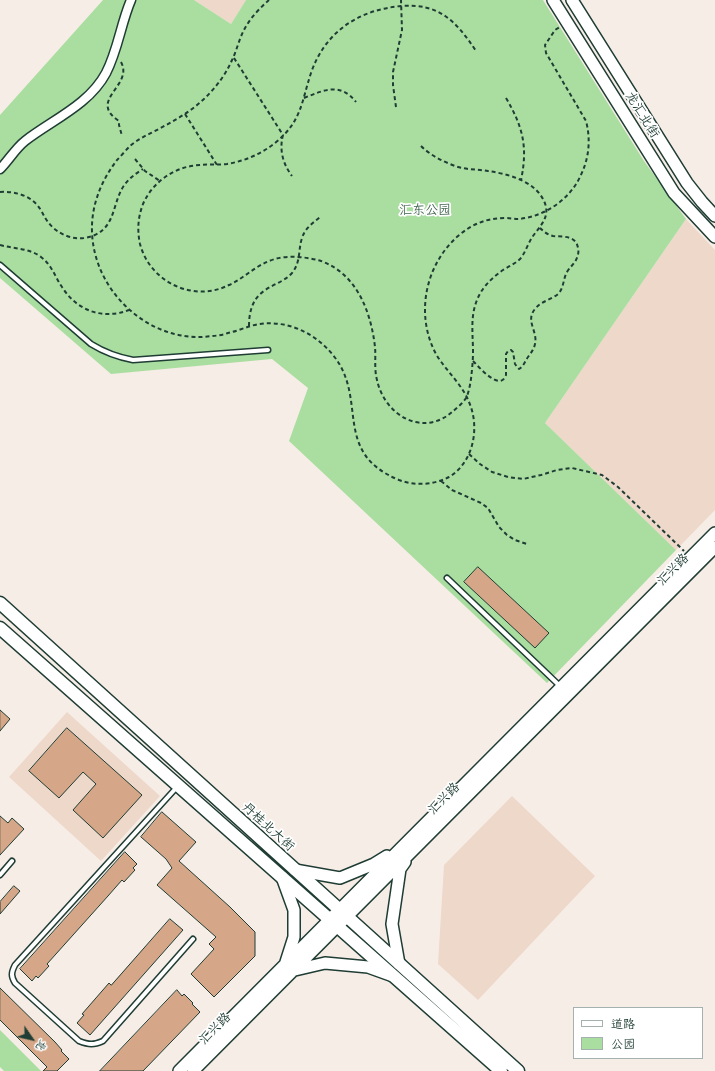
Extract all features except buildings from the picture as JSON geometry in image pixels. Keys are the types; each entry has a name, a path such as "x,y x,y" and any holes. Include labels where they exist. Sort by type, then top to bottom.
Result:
{"main road":[{"name":"龙汇北街","path":"553,0 674,193 715,237"},
{"name":"龙汇北街","path":"572,0 687,183 715,216"},
{"path":"565,691 715,533"},
{"name":"汇兴路","path":"193,1071 290,967 412,844 565,691 715,547"},
{"name":"丹桂北大街","path":"0,603 518,1071"},
{"path":"0,628 501,1071"},
{"path":"295,870 340,878 374,864 412,844"},
{"path":"399,964 392,924 400,869 412,844"},
{"path":"282,877 294,910 294,937 290,967"},
{"path":"179,1071 290,967 325,963 368,967 396,978"}],"street":[{"path":"0,169 22,143 42,128 84,101 96,87 106,73 131,0"}],"lane":[{"path":"0,266 91,344 104,352 119,358 133,360 268,350"},
{"path":"447,578 565,691"},
{"path":"178,786 15,966 11,973 12,978 15,983 80,1041 94,1045 103,1041 193,939"},
{"path":"0,875 12,861"}],"path":[{"path":"269,0 255,14 245,28 234,58 215,88 200,103 185,114 130,146 116,162 103,181 95,203 92,224 93,246 98,266 107,284 118,299 129,310 154,327 182,336 215,336 261,324 274,324 293,327 309,333 323,343 344,369 349,385 352,420 356,439 365,454 375,466 392,477 408,483 422,484 437,482 452,475 465,461 469,454 475,430 474,416 467,397 460,386 446,370 428,337 425,301 435,264 448,245 472,225 487,220 502,218 520,219 547,210 563,200 577,183 585,167 589,151 589,132 586,121 546,53 545,45 555,30 567,22"},
{"path":"396,107 392,85 393,72 402,30 401,0"},
{"path":"421,146 432,155 456,166 501,174 521,180 536,190 544,200 547,210 544,222 530,240 527,249 520,258 496,276 481,292 473,310 471,322 473,361 470,388 467,397 455,410 439,421 414,422 404,418 396,412 382,394 377,382 374,343 370,319 362,298 356,288 346,277 333,267 324,262 300,257 282,257 264,263 229,286 200,292 190,291 172,285 163,279 150,265 145,256 139,237 139,218 151,190 160,181 174,171 202,164 237,162 262,152 283,135 297,116 321,50 341,29 362,15 376,10 401,6 426,8 439,12 458,26 476,51"},
{"path":"114,53 120,59 124,74 120,83 112,92 108,100 108,107 111,113 119,121 122,136"},
{"path":"234,58 283,135 281,148 287,169 292,176"},
{"path":"304,98 323,90 340,90 347,93 356,102"},
{"path":"506,98 522,132 525,154 521,180"},
{"path":"185,114 217,164"},
{"path":"135,159 143,168 160,181"},
{"path":"0,192 15,192 28,198 39,206 46,221 58,232 75,238 84,238 92,236 108,224 115,211 123,188 128,180 143,168"},
{"path":"249,326 250,312 256,298 264,291 283,281 292,272 300,257 302,238 310,225 320,217"},
{"path":"473,361 486,374 498,381 501,381 506,375 506,354 508,351 511,350 513,352 515,364 519,369 524,365 532,351 536,341 531,323 532,313 539,304 559,293 563,287 566,274 574,264 578,254 578,249 574,240 564,236 553,236 540,228"},
{"path":"0,246 30,252 40,256 52,268 68,295 76,303 87,310 109,315 129,310"},
{"path":"469,454 492,472 508,477 523,479 557,470 572,468 602,475 618,486 690,558"},
{"path":"441,480 452,490 481,503 488,508 499,527 507,536 527,544"}],"shaded area":[{"path":"194,0 246,0 231,24"},
{"path":"686,219 715,250 715,510 676,550 545,423"},
{"path":"67,712 160,796 101,861 9,777"},
{"path":"512,796 595,876 478,1000 438,964 444,865"}],"green space":[{"name":"汇东公园","path":"103,0 194,0 231,24 246,0 543,0 644,161 686,219 545,423 676,550 547,683 289,441 308,388 272,359 111,374 0,278 0,115"},
{"path":"0,1030 41,1071 4,1071 0,1067"}]}
